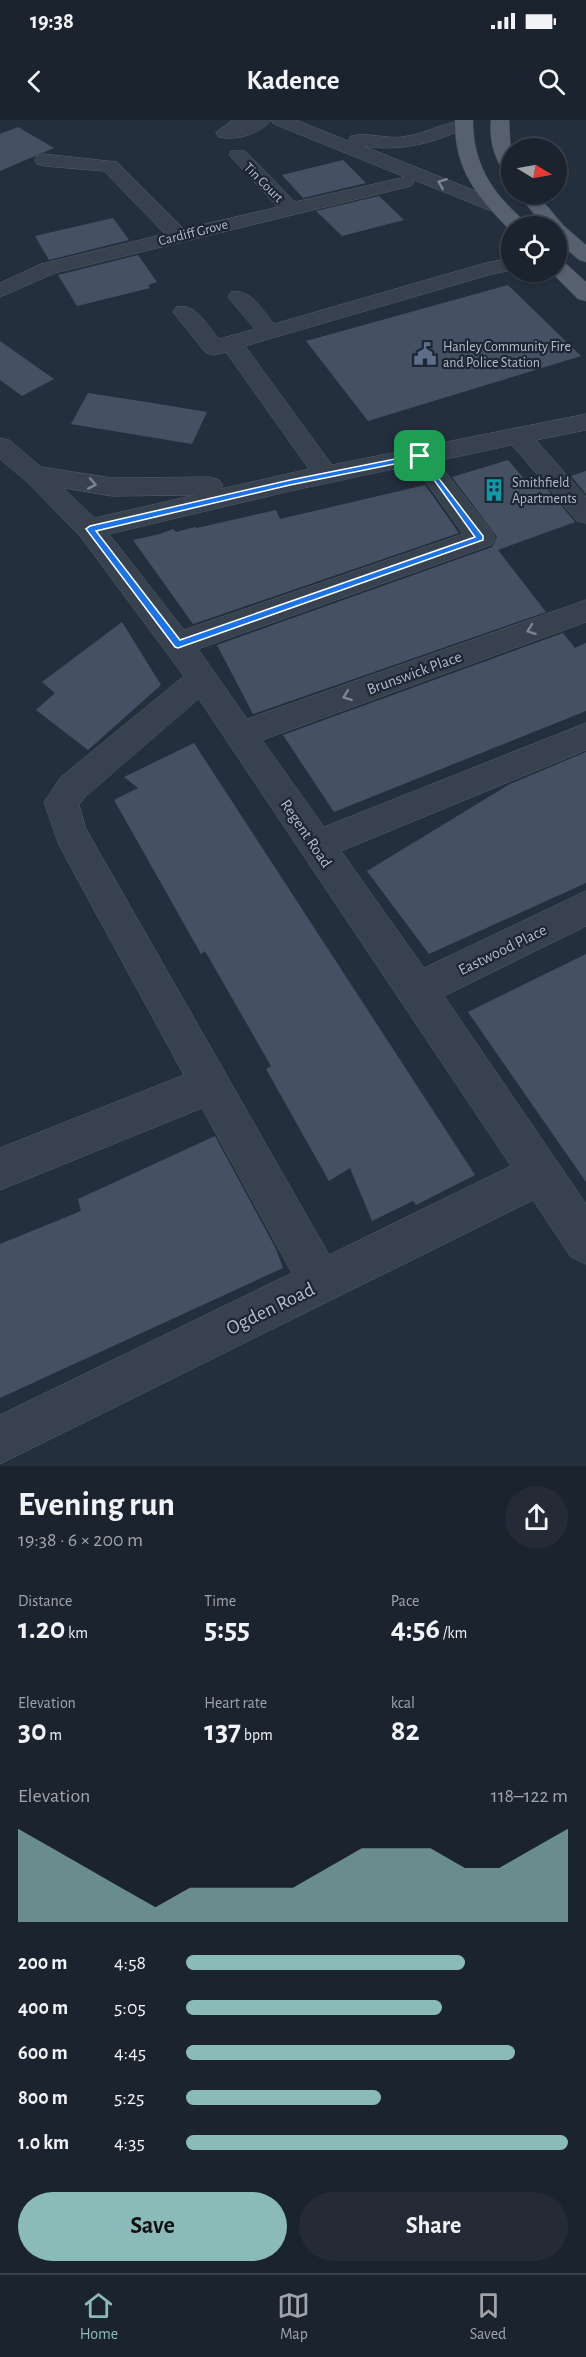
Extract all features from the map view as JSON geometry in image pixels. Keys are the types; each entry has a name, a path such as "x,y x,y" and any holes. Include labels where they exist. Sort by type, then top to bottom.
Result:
{"main road":[{"path":"500,120 498,134 501,150"},
{"path":"464,121 464,149 475,177 496,206 506,216"},
{"path":"535,204 546,216"},
{"path":"567,238 586,256"},
{"path":"567,276 586,294"}],"street":[{"path":"241,126 262,120"},
{"path":"280,120 496,206"},
{"path":"303,129 372,143 407,143 428,138 464,121"},
{"name":"Tin Court","path":"238,155 291,209"},
{"path":"44,159 110,166 178,235"},
{"name":"Cardiff Grove","path":"0,291 48,268 178,235 291,209 402,189"},
{"path":"184,312 214,348 501,267"},
{"path":"239,297 269,332"},
{"path":"231,343 327,476"},
{"path":"90,529 290,482 586,422"},
{"path":"518,436 586,514"},
{"name":"Regent Road","path":"0,446 34,474 90,529 178,644 315,846 417,990 586,1242"},
{"path":"178,644 481,538 420,456"},
{"path":"34,474 112,487 158,488 290,482"},
{"name":"Brunswick Place","path":"241,734 586,611"},
{"path":"202,679 73,787 62,802 71,834 321,1283"},
{"path":"315,846 586,736"},
{"name":"Eastwood Place","path":"417,990 586,908"},
{"path":"0,1169 211,1084"},
{"name":"Ogden Road","path":"0,1440 540,1174"}],"building":[{"path":"18,127 54,148 0,171 0,134"},
{"path":"343,160 366,183 303,198 282,175"},
{"path":"379,196 404,220 342,236 316,211"},
{"path":"113,218 129,240 49,260 35,236"},
{"path":"138,255 157,282 148,285 150,288 77,306 58,275"},
{"name":"Hanley Community Fire and Police Station","path":"508,285 581,356 368,421 306,341"},
{"path":"0,341 54,379 22,396 0,380"},
{"path":"88,393 207,412 192,444 71,424"},
{"path":"508,460 533,489 544,485 575,522 498,550 546,612 253,714 217,645 492,547 497,537 452,477"},
{"path":"586,471 586,494 571,476"},
{"path":"425,485 459,533 193,624 133,540 173,529 176,532 276,510 280,519"},
{"path":"122,622 161,685 88,750 36,710 55,693 42,682"},
{"path":"563,633 575,648 586,643 586,711 334,812 283,735"},
{"path":"194,743 475,1175 416,1205 413,1201 372,1221 350,1168 329,1181 266,1069 271,1066 205,951 201,954 114,800 138,788 124,777"},
{"path":"586,752 586,883 429,954 367,871 510,784"},
{"path":"586,954 586,1182 468,1012"},
{"path":"215,1136 276,1249 283,1268 0,1398 0,1244 81,1211 78,1199"}],"place":[{"name":"Hanley Community Fire and Police Station","path":"425,354"},
{"name":"Smithfield Apartments","path":"494,490"}],"route":[{"path":"420,456 481,538 178,644 90,529 290,482 420,456"}]}
